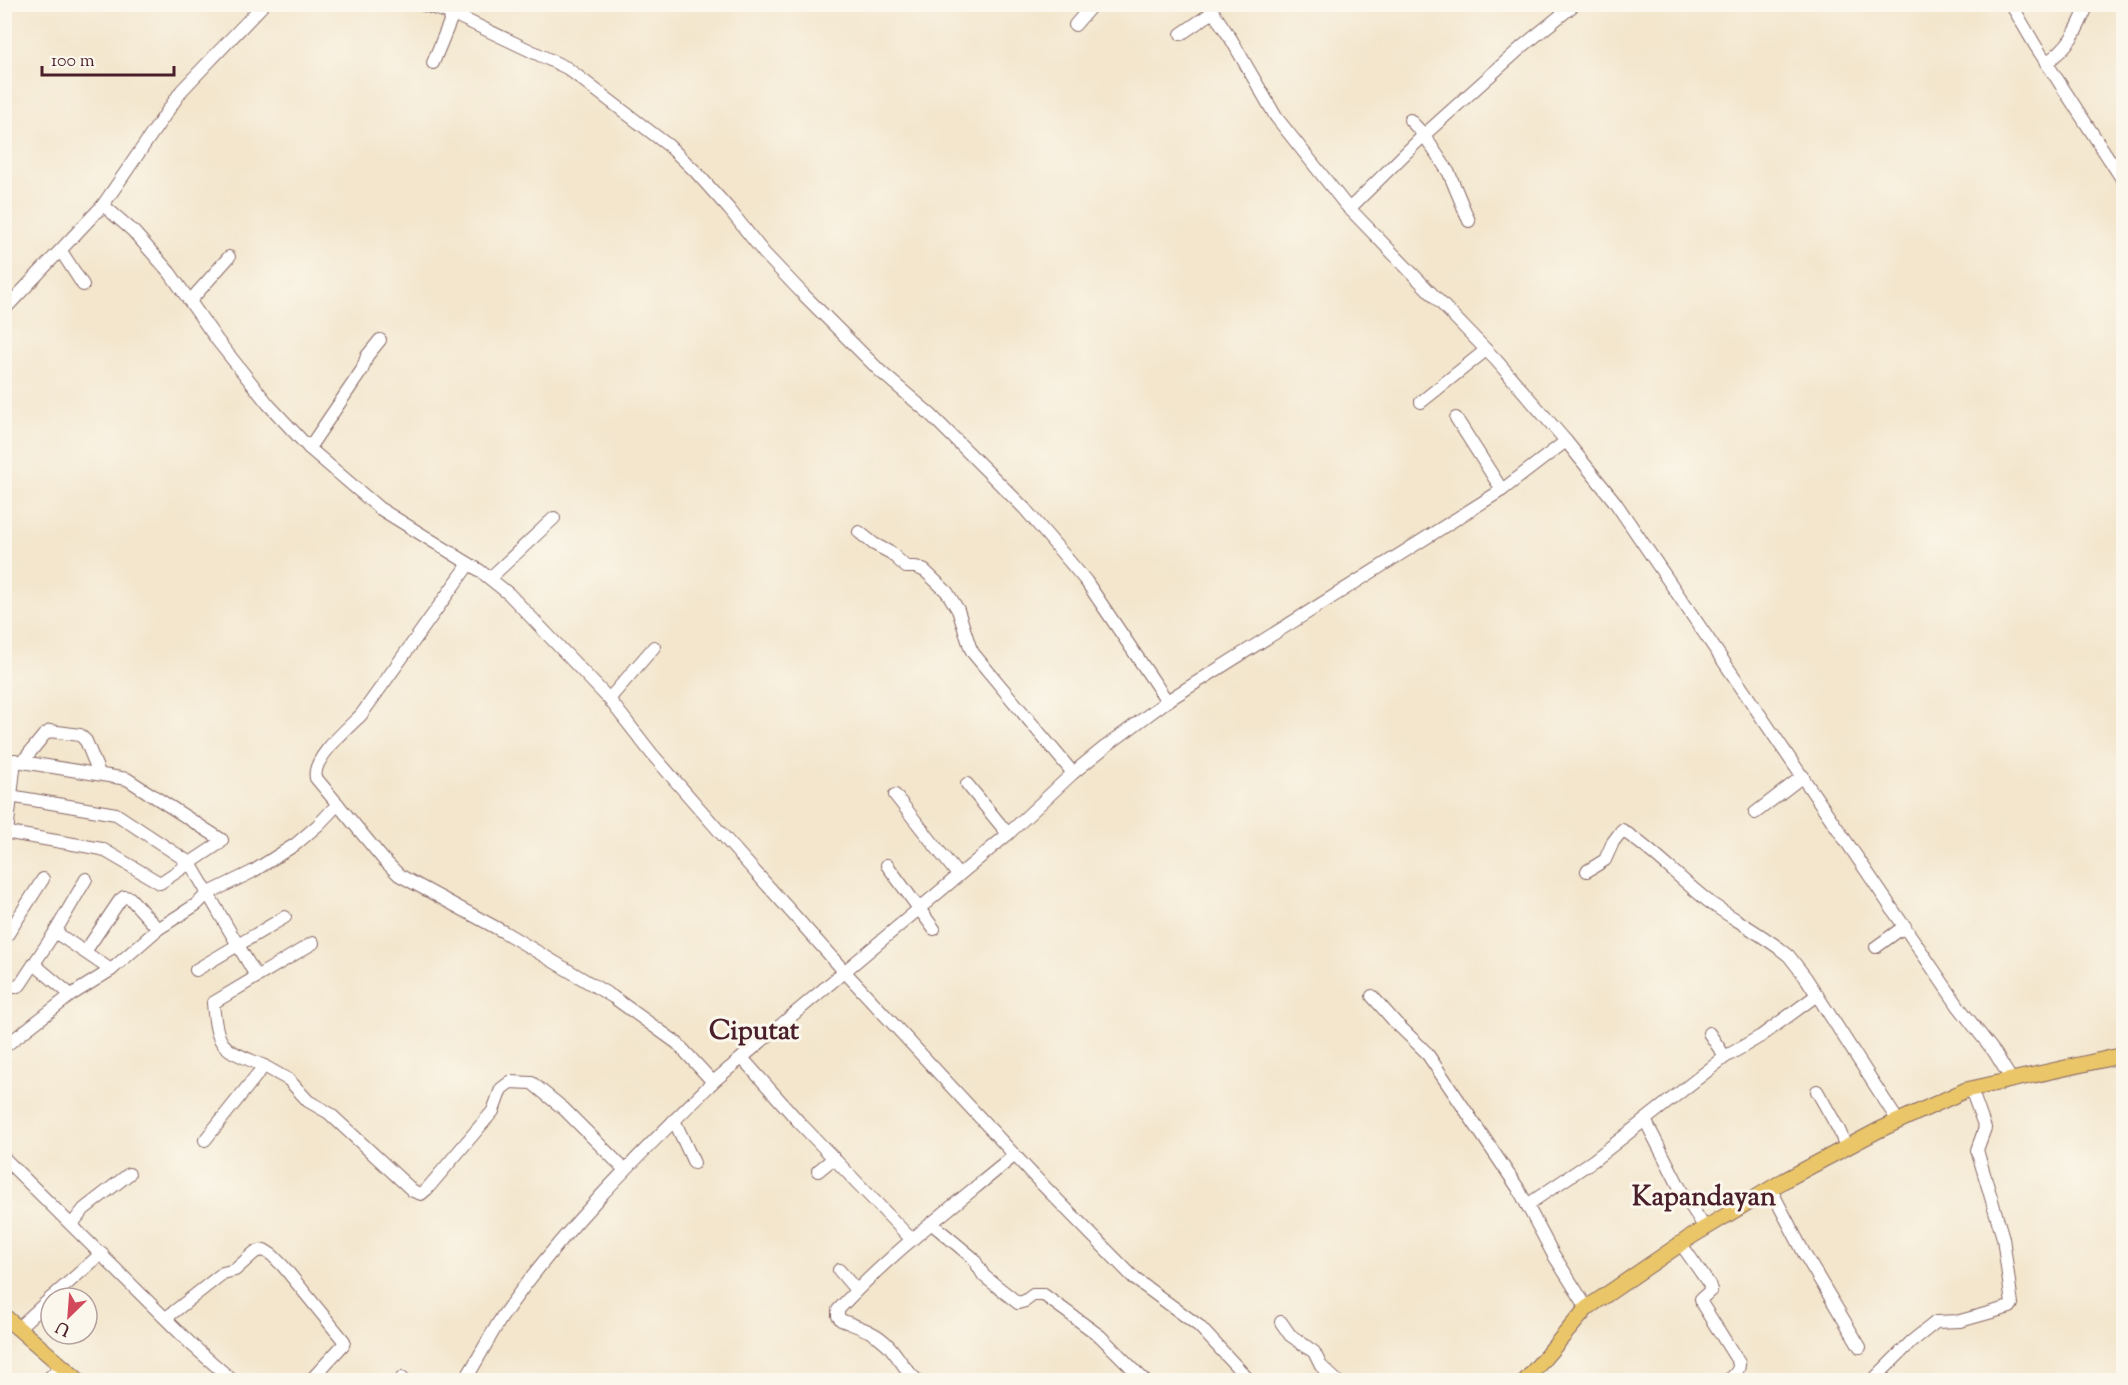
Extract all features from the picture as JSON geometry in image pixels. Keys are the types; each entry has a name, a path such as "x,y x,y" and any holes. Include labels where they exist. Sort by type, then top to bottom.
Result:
{"main road":[{"path":"1526,1380 1587,1308 1705,1228 1770,1188 1898,1121 1971,1089 2124,1055"},
{"path":"4,1316 78,1380"}],"street":[{"path":"4,310 104,205 182,90 264,4"},
{"path":"421,4 456,9 567,68 641,123 689,165 729,209 764,253 804,295 881,372 930,414 1025,509 1086,581 1167,701"},
{"path":"1075,25 1093,4"},
{"path":"1349,209 1424,135 1523,45 1575,4"},
{"path":"2011,4 2046,63 2124,182"},
{"path":"2046,63 2064,50 2080,24 2088,4"},
{"path":"1181,34 1210,8 1231,39 1276,117 1349,209 1486,350 1566,441 1615,502 1959,1007 1995,1053 2011,1079"},
{"path":"433,63 456,9"},
{"path":"1410,120 1424,135 1449,173 1469,220"},
{"path":"104,205 134,231 170,273 217,340 268,404 309,448 379,508 490,578 524,609 609,699 690,798 844,971 1015,1155 1134,1279 1199,1326 1249,1380"},
{"path":"61,251 83,285"},
{"path":"190,301 228,257"},
{"path":"309,448 362,370 367,356 380,340"},
{"path":"1421,402 1486,350"},
{"path":"1456,418 1502,490"},
{"path":"465,1380 502,1318 566,1235 617,1178 674,1120 713,1082 1008,834 1073,773 1167,701 1502,490 1566,441"},
{"path":"490,578 554,518"},
{"path":"859,532 874,544 891,553 906,567 916,567 926,571 943,587 958,610 974,653 1073,773"},
{"path":"469,564 361,715 342,731 317,764 316,778 399,876 504,932 614,998 677,1043 713,1082"},
{"path":"609,699 654,647"},
{"path":"14,760 127,779 221,838 220,843 158,883 98,848 6,832 8,795 14,760 47,732 75,733 84,737 99,773"},
{"path":"1755,813 1803,776"},
{"path":"967,784 1008,834"},
{"path":"8,795 116,814 190,863 256,976"},
{"path":"895,795 958,875"},
{"path":"4,1047 71,994 111,970 158,929 197,904 207,894 252,872 296,844 338,804"},
{"path":"1587,872 1605,860 1612,842 1622,830 1713,904 1789,956 1817,995 1898,1121"},
{"path":"887,866 934,929"},
{"path":"4,939 43,879"},
{"path":"4,983 15,987 20,985 86,879"},
{"path":"85,952 124,897 130,898 158,929"},
{"path":"196,970 285,917"},
{"path":"1876,947 1905,926"},
{"path":"55,932 111,970"},
{"path":"313,943 213,1003 215,1029 226,1050 264,1066 289,1080 308,1101 329,1113 413,1191 421,1194 493,1111 501,1089 510,1082 532,1083 564,1109 617,1178"},
{"path":"34,964 71,994"},
{"path":"1527,1204 1594,1160 1725,1057 1761,1036 1817,995"},
{"path":"1372,996 1426,1052 1512,1179 1552,1254 1587,1308"},
{"path":"1709,1033 1725,1057"},
{"path":"742,1058 912,1240"},
{"path":"205,1140 264,1066"},
{"path":"1874,1380 1911,1341 1936,1322 1959,1320 2010,1307 2012,1304 2003,1238 1977,1150 1986,1128 1971,1089"},
{"path":"1817,1091 1846,1147"},
{"path":"674,1120 694,1163"},
{"path":"1645,1120 1682,1192 1705,1228"},
{"path":"917,1380 888,1344 872,1332 841,1320 838,1310 856,1290 931,1223 1015,1155"},
{"path":"4,1158 231,1380"},
{"path":"818,1171 834,1158"},
{"path":"72,1224 84,1209 129,1174"},
{"path":"1770,1188 1805,1255 1860,1347"},
{"path":"931,1223 973,1258 984,1276 1018,1303 1022,1303 1033,1295 1044,1295 1100,1336 1144,1380"},
{"path":"1681,1244 1709,1284 1711,1290 1701,1299 1702,1304 1739,1363 1740,1367 1737,1372 1728,1380"},
{"path":"166,1318 223,1273 235,1270 255,1252 264,1250 290,1274 344,1341 343,1345 311,1380"},
{"path":"65,1286 102,1253"},
{"path":"839,1270 856,1290"},
{"path":"18,1328 39,1309"},
{"path":"1281,1322 1290,1335 1314,1352 1321,1366 1336,1380"},
{"path":"47,1380 61,1366"}],"waterway":[{"path":"2121,4 2124,7"}],"district":[{"name":"Ciputat","path":"754,1032"},
{"name":"Kapandayan","path":"1704,1198"}]}
